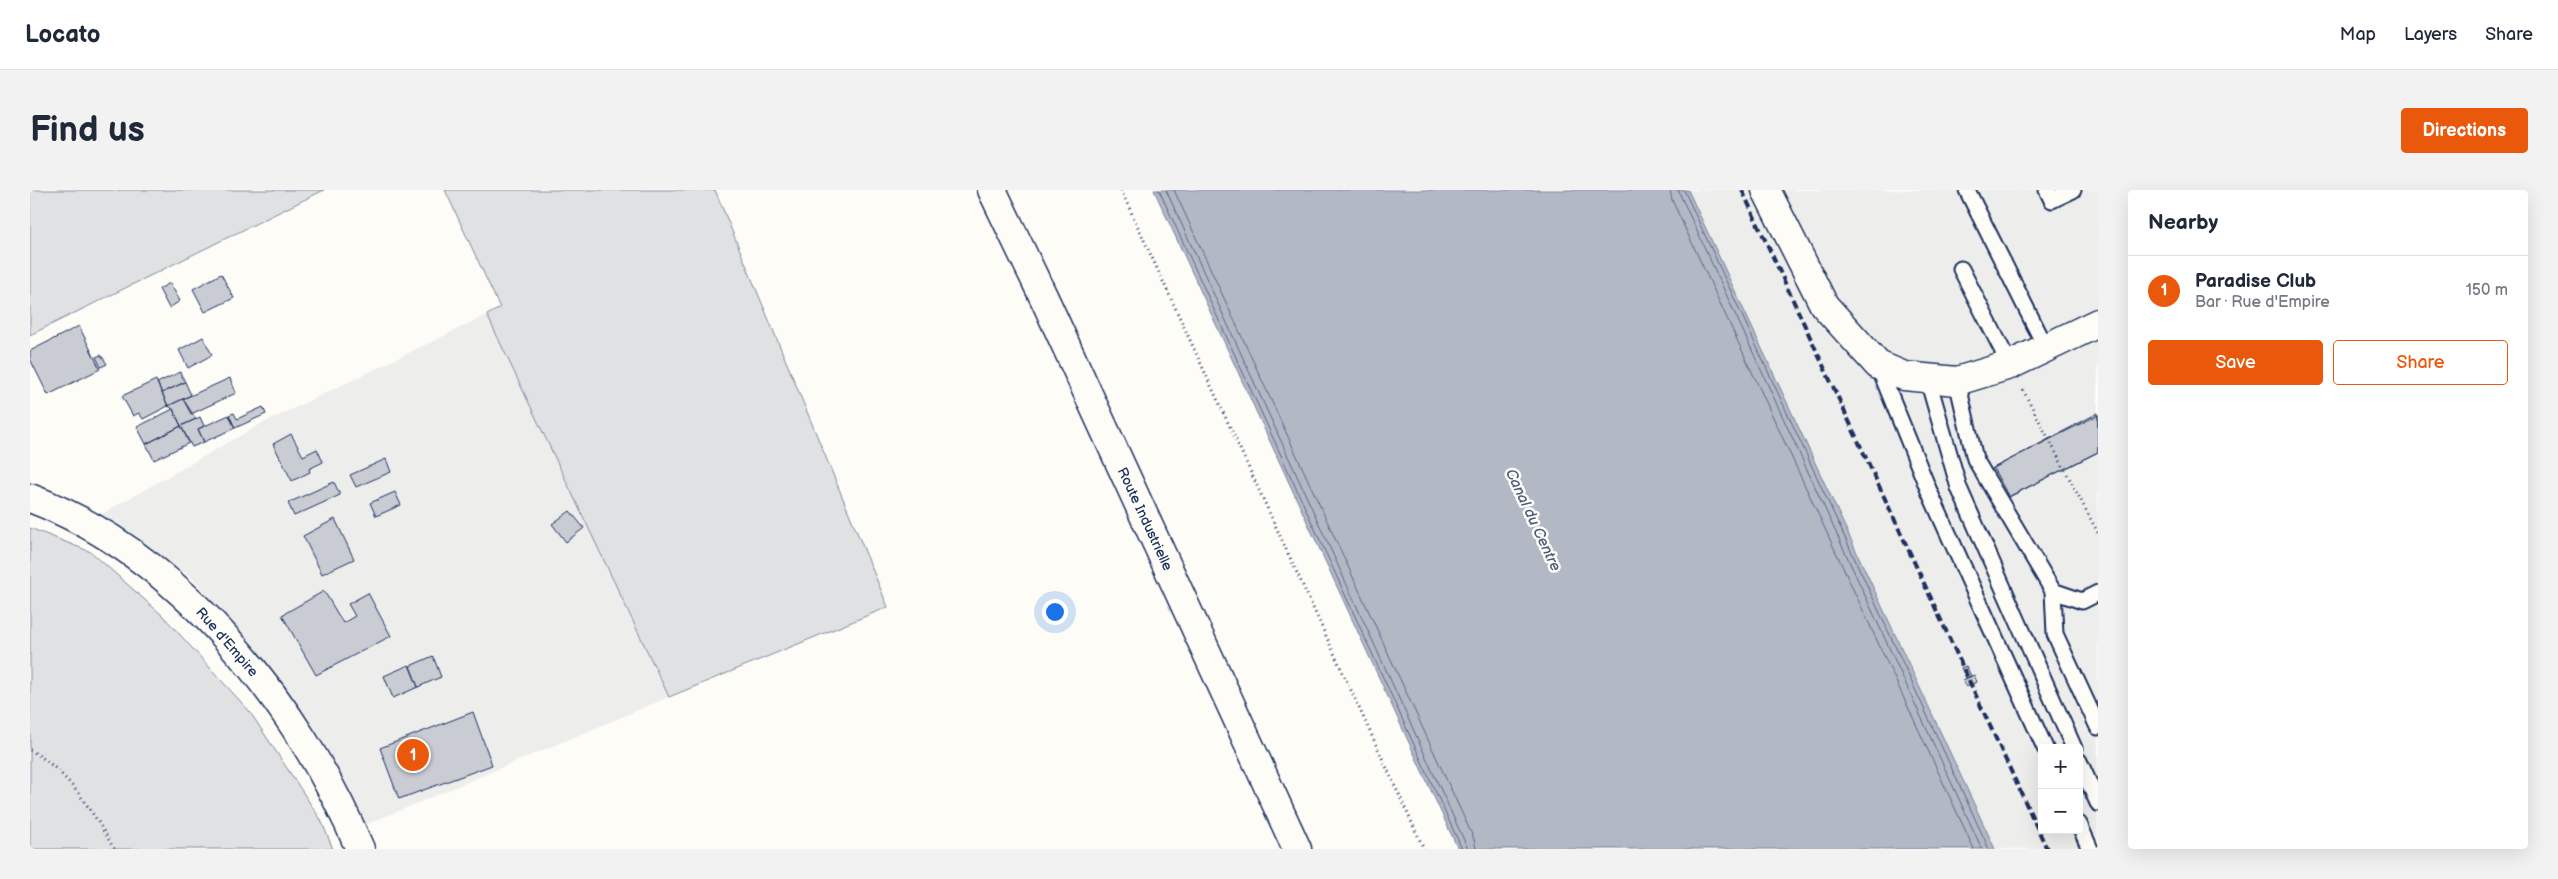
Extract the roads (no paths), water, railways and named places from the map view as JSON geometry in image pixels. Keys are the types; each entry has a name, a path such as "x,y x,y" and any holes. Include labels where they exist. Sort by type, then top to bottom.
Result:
{"street":[{"name":"Route Industrielle","path":"992,190 1045,300 1297,849"},
{"path":"1766,190 1824,305 1878,365 1904,376 1928,380 1957,381 2010,365 2098,323"},
{"name":"Rue d'Empire","path":"30,498 64,511 123,547 196,606 248,664 296,730 344,812 360,849"}],"lane":[{"path":"1966,190 2046,348"},
{"path":"2047,190 2052,200 2072,190"},
{"path":"1961,269 2010,365"},
{"path":"1878,365 1932,499 2042,744"},
{"path":"1928,380 1960,488 2072,744"},
{"path":"1957,381 1975,459 2053,591 2055,634 2098,727"},
{"path":"2053,591 2082,601 2098,593"},
{"path":"2083,770 2098,803"},
{"path":"2083,833 2090,849"}],"water":[{"name":"Canal du Centre","path":"1154,190 1688,190 1995,849 1458,849"}],"railway":[{"path":"1742,190 2047,849"}],"place":[{"name":"Paradise Club","path":"413,755"}]}
